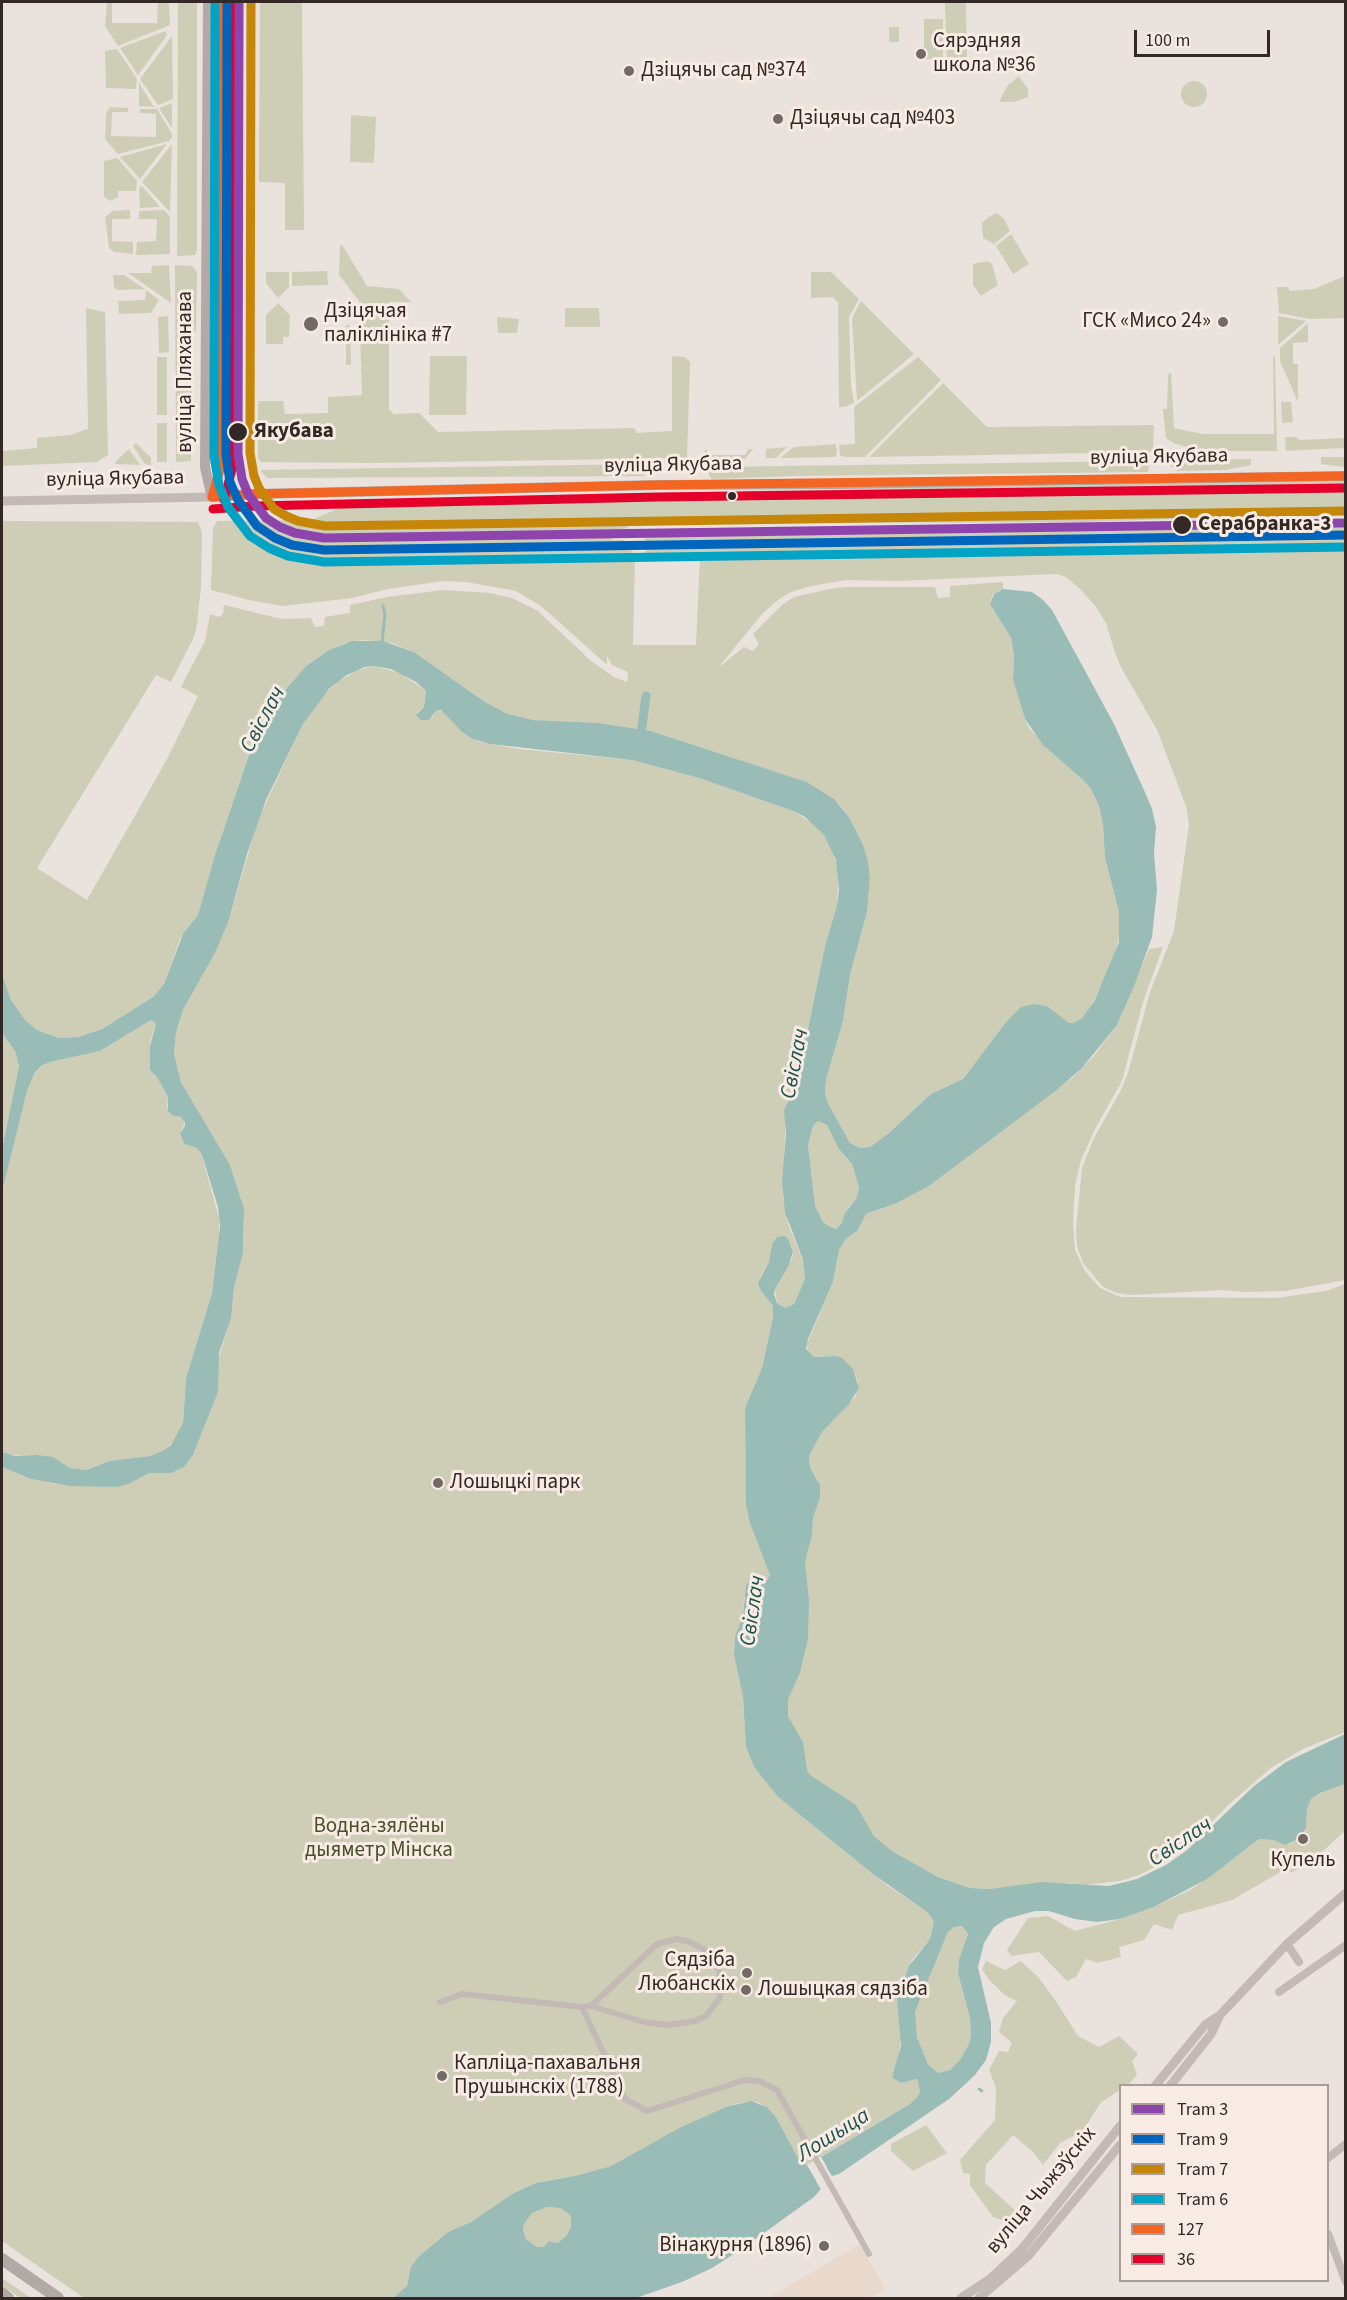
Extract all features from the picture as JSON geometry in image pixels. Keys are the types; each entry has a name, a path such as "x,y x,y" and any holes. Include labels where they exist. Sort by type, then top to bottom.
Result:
{"main road":[{"path":"208,7 223,7"},
{"name":"вуліца Пляханава","path":"208,7 205,467 212,497"},
{"name":"вуліца Пляханава","path":"212,497 221,465 223,7"},
{"name":"вуліца Якубава","path":"212,497 658,484 843,484 1346,476"},
{"path":"2,2259 58,2298"},
{"path":"2,2293 9,2298"}],"street":[{"name":"вуліца Якубава","path":"2,501 212,497"},
{"path":"1156,2084 1205,2025 1220,2015 1287,1944 1346,1893"},
{"path":"440,2002 462,1994 582,2007 591,2006 644,2022 667,2025 695,2021 706,2016 719,1999 722,1988 719,1971 711,1953 690,1942 676,1939 657,1944 591,2006"},
{"path":"1287,1944 1299,1962"},
{"path":"1279,1992 1346,1945"},
{"path":"582,2007 625,2099 647,2110 745,2080 759,2080 768,2084 781,2096 814,2160 869,2254"},
{"path":"1172,2084 1211,2034 1220,2015"},
{"path":"1163,2076 1170,2084"},
{"name":"вуліца Чыжэўскіх","path":"961,2298 990,2278 1022,2248 1119,2127"},
{"path":"1329,2157 1346,2144"},
{"name":"вуліца Чыжэўскіх","path":"979,2298 1029,2255 1119,2146"},
{"path":"1329,2236 1342,2260 1346,2282"}],"green space":[{"path":"107,2 112,2 112,23 157,23 158,2 169,2 170,25 118,46 105,26"},
{"path":"178,2 197,2 197,250 195,255 177,256"},
{"path":"260,2 302,2 304,230 285,230 285,183 259,182"},
{"path":"945,2 966,2 967,60 947,61"},
{"path":"924,19 943,19 943,59 924,59"},
{"path":"889,27 899,27 899,42 889,42"},
{"path":"166,31 167,35 138,75 120,48"},
{"path":"172,36 173,99 158,105 140,79"},
{"path":"117,49 137,79 136,89 106,88 105,51"},
{"path":"1019,76 1028,89 1028,97 1014,102 999,102 1007,86"},
{"path":"1194,81 1203,85 1207,94 1203,103 1194,107 1185,103 1181,94 1185,85"},
{"path":"139,83 154,107 139,106"},
{"path":"172,103 172,128 159,108"},
{"path":"110,107 128,108 128,112 112,112 111,136 156,137 156,114 140,113 140,109 157,109 172,137 169,141 118,154 105,139 106,113"},
{"path":"351,115 376,117 374,163 350,162"},
{"path":"167,144 140,179 120,157"},
{"path":"172,144 170,212 142,182"},
{"path":"117,158 137,181 136,191 118,191 118,197 110,201 104,197 104,161"},
{"path":"142,186 160,207 140,208 139,188"},
{"path":"130,210 130,219 112,219 112,241 133,242 133,254 114,252 109,248 105,217 113,211"},
{"path":"164,210 170,217 170,254 136,255 137,242 156,241 157,219 139,219 139,211"},
{"path":"997,213 1005,220 1010,231 994,244 983,238 982,223"},
{"path":"1011,234 1029,264 1013,274 996,246"},
{"path":"340,245 343,246 367,286 399,289 411,302 389,302 389,409 394,414 419,413 438,432 634,428 637,433 672,431 672,356 685,357 690,362 687,458 373,463 261,462 258,458 258,401 283,401 285,414 328,413 328,397 362,395 359,301 339,275"},
{"path":"988,261 992,264 998,285 981,296 973,285 973,264"},
{"path":"169,265 171,303 128,273 151,273 152,266"},
{"path":"175,265 192,266 197,272 196,332 183,331 182,385 192,388 191,461 176,462"},
{"path":"327,271 328,285 292,286 292,272"},
{"path":"266,272 289,272 289,287 278,298 266,283"},
{"path":"811,272 831,272 859,299 849,317 851,385 854,403 844,407 839,407 838,303 833,297 811,298"},
{"path":"113,275 124,275 145,289 117,290 114,288"},
{"path":"1345,276 1345,318 1310,319 1279,313 1277,287 1288,287 1290,291 1314,289"},
{"path":"146,290 159,300 151,313 119,314 118,301 145,300"},
{"path":"861,301 914,354 857,401 852,318"},
{"path":"278,303 290,315 289,337 283,337 283,344 266,344 266,315"},
{"path":"86,308 105,312 108,455 97,462 2,466 2,451 37,448 37,438 70,435 88,429"},
{"path":"565,308 599,308 600,327 565,327"},
{"path":"168,316 169,352 159,353 158,317"},
{"path":"1278,316 1306,321 1278,345"},
{"path":"497,317 519,319 517,333 498,333"},
{"path":"1308,323 1308,342 1293,343 1293,364 1298,364 1298,402 1280,361 1280,348"},
{"path":"346,325 350,325 351,365 346,365"},
{"path":"430,356 467,356 466,415 429,415"},
{"path":"1273,356 1275,357 1277,451 1199,451 1166,438 1163,409 1167,409 1168,375 1171,372 1174,428 1202,434 1274,434"},
{"path":"157,357 167,357 167,415 157,415"},
{"path":"918,357 941,380 865,457 840,455 839,445 855,444 854,407"},
{"path":"943,383 987,427 1154,425 1153,452 869,457"},
{"path":"1281,402 1291,402 1293,422 1282,423"},
{"path":"157,423 167,423 167,462 157,462"},
{"path":"1285,437 1296,437 1299,440 1345,438 1345,448 1286,451"},
{"path":"136,443 151,458 151,466 144,463 133,446"},
{"path":"836,444 835,457 780,458 794,447"},
{"path":"787,447 776,458 766,458 766,449"},
{"path":"129,449 140,465 116,464 115,462"},
{"path":"749,449 753,449 745,459 704,459 705,450 708,455 745,455"},
{"path":"1321,457 1345,457 1345,467 1321,464"},
{"path":"1251,459 1251,465 1226,470 1177,471 1171,466 1169,460"},
{"path":"1150,461 1148,472 712,479 709,476 709,467"},
{"path":"644,464 645,476 267,478 260,470"},
{"path":"1345,481 1345,513 1086,522 631,524 611,540 624,540 635,556 633,645 696,645 700,555 646,555 645,534 1345,528 1345,1280 1285,1291 1223,1290 1131,1295 1117,1293 1103,1287 1083,1263 1077,1246 1076,1229 1082,1168 1093,1140 1128,1073 1150,992 1174,931 1189,824 1186,806 1157,730 1122,669 1106,623 1080,589 1066,577 1056,574 896,581 846,580 811,586 791,592 763,613 718,668 744,647 753,651 759,644 753,634 782,605 794,597 846,587 935,587 938,598 950,597 950,586 1003,582 1003,589 993,594 990,604 1011,638 1014,655 1013,680 1025,719 1029,728 1051,752 1091,789 1099,806 1105,858 1119,912 1120,933 1113,961 1090,1009 1073,1024 1065,1022 1047,1006 1021,1007 1006,1022 963,1079 931,1094 889,1133 870,1147 860,1148 850,1143 825,1094 826,1080 843,1021 850,975 867,912 870,878 863,846 849,817 840,805 807,782 651,731 599,723 533,720 508,714 485,702 414,652 392,643 362,640 345,643 329,650 306,666 276,701 264,721 248,758 198,915 180,939 164,984 153,997 102,1029 78,1037 59,1038 37,1030 25,1020 15,1008 7,991 2,975 2,521 198,522 202,533 201,586 194,637 171,682 156,675 37,868 87,900 166,761 198,696 181,687 205,641 210,614 219,617 223,614 224,605 282,619 311,618 315,627 324,626 325,617 350,613 350,605 387,597 443,590 490,593 512,598 538,611 591,661 614,677 627,682 628,672 612,665 607,656 607,665 541,606 516,591 466,582 443,581 388,589 352,598 283,606 211,590 213,528 217,521 312,520 341,507 381,501 703,494 703,499 743,498 743,491"},
{"name":"Водна-зялёны дыяметр Мінска","path":"373,666 400,673 426,691 424,707 417,713 432,718 436,711 443,711 462,732 480,742 519,749 632,760 699,778 793,811 815,825 832,848 839,874 837,905 825,946 800,1068 786,1104 783,1197 789,1226 806,1269 805,1279 794,1304 785,1308 777,1303 775,1289 793,1253 791,1246 772,1244 769,1262 760,1278 761,1291 773,1306 773,1317 762,1368 745,1408 746,1481 770,1575 767,1580 756,1578 744,1598 743,1616 735,1636 734,1655 743,1697 746,1747 754,1767 778,1797 887,1885 927,1912 934,1922 930,1939 912,1960 900,1986 901,2039 898,2059 904,2082 917,2079 920,2091 910,2104 807,2165 800,2162 776,2117 767,2107 757,2102 733,2105 679,2128 611,2166 544,2181 512,2194 471,2222 448,2232 418,2257 413,2264 407,2286 393,2298 84,2298 2,2241 2,2238 6,2240 2,2237 2,1467 31,1479 57,1484 117,1487 129,1484 149,1473 172,1473 179,1470 193,1455 218,1392 218,1360 231,1319 234,1288 243,1253 244,1216 242,1201 230,1165 181,1082 174,1054 176,1033 183,1010 215,953 228,923 258,820 303,724 319,699 338,682 356,671"},
{"path":"1163,947 1143,1002 1122,1081 1096,1127 1081,1160 1075,1186 1073,1223 1075,1250 1085,1271 1100,1288 1120,1297 1276,1298 1326,1291 1345,1284 1345,1732 1305,1748 1272,1767 1228,1805 1192,1843 1169,1860 1139,1875 1120,1881 1084,1885 1069,1883 990,1889 970,1888 938,1877 892,1851 874,1836 856,1805 810,1776 799,1735 788,1716 788,1700 800,1673 808,1639 805,1562 812,1536 813,1518 820,1498 818,1480 810,1467 809,1456 822,1432 856,1396 858,1382 853,1369 830,1356 814,1357 808,1352 807,1344 833,1282 839,1250 846,1239 854,1234 866,1214 897,1203 929,1186 1072,1078 1093,1057 1117,1025 1149,949"},
{"path":"151,1020 156,1024 150,1042 150,1070 157,1076 168,1097 167,1107 185,1122 180,1136 184,1144 197,1148 202,1156 219,1218 219,1240 212,1293 186,1378 183,1423 176,1439 164,1450 150,1456 109,1461 87,1470 70,1468 56,1459 45,1456 10,1455 2,1452 2,1192 29,1082 41,1066 100,1051"},
{"path":"2,1033 15,1051 19,1066 2,1149"},
{"path":"818,1121 827,1125 838,1148 852,1164 859,1188 856,1199 836,1229 823,1222 815,1206 808,1145 813,1126"},
{"path":"1345,1784 1345,1831 1313,1860 1293,1872 1282,1871 1232,1900 1178,1915 1172,1930 1154,1924 1144,1940 1119,1947 1121,1957 1098,1963 1086,1959 1076,1977 1067,1981 1039,1952 1011,1956 1007,1950 1028,1918 1048,1916 1075,1931 1120,1919 1154,1907 1192,1889 1259,1839 1273,1840 1285,1845 1292,1843 1302,1836 1306,1828 1307,1809 1311,1799 1320,1793"},
{"path":"962,1926 968,1934 959,1959 958,1973 970,2018 971,2035 960,2060 950,2070 938,2073 928,2064 919,2046 915,2032 915,2012 948,1932 954,1927"},
{"path":"986,1961 1005,1970 1021,1961 1039,1978 1078,2036 1099,2047 1119,2036 1138,2054 1132,2061 1137,2075 1129,2084 1119,2084 1119,2091 1101,2102 1083,2131 1060,2143 1043,2165 1033,2152 1013,2135 986,2165 985,2183 1017,2212 1013,2224 993,2217 970,2185 970,2174 963,2173 960,2160 995,2120 996,2088 989,2070 999,2051 1008,2052 1012,2043 999,2032 1003,2018 1017,2001 1006,1996 989,1980 982,1969"},
{"path":"926,2125 947,2153 913,2171 891,2151 891,2144"},
{"path":"547,2207 560,2208 568,2213 571,2217 571,2227 558,2243 549,2241 544,2247 537,2247 526,2239 524,2224 532,2213"},
{"path":"2,2278 31,2298 20,2298 2,2285"}],"shaded area":[{"path":"860,2244 885,2289 869,2298 768,2298"}],"water":[{"name":"Свіслач","path":"1003,589 1032,592 1043,600 1052,610 1114,724 1152,809 1156,827 1154,853 1157,890 1152,937 1117,1025 1082,1068 1058,1089 929,1186 897,1203 866,1214 857,1231 846,1239 839,1250 833,1282 808,1339 806,1349 814,1357 842,1358 853,1369 859,1388 849,1404 822,1432 809,1456 810,1467 820,1485 820,1498 813,1518 812,1536 805,1562 809,1601 808,1639 800,1673 788,1700 788,1716 803,1742 807,1770 810,1775 856,1805 874,1836 892,1851 938,1877 970,1888 990,1889 1042,1882 1109,1886 1137,1879 1166,1865 1187,1850 1254,1786 1286,1762 1345,1734 1345,1784 1320,1793 1311,1799 1307,1809 1306,1828 1299,1839 1285,1845 1273,1840 1259,1839 1207,1879 1154,1907 1120,1919 1097,1922 1075,1919 1049,1911 1035,1911 1006,1919 994,1927 984,1943 978,1967 991,2023 991,2042 986,2060 975,2075 949,2099 839,2174 832,2176 830,2173 816,2181 821,2189 814,2197 712,2268 682,2282 636,2298 393,2298 407,2286 411,2267 418,2257 448,2232 471,2222 512,2194 536,2183 611,2166 679,2128 726,2107 751,2101 767,2107 776,2117 800,2162 807,2165 813,2174 827,2167 821,2157 910,2104 920,2091 917,2079 901,2083 892,2077 901,2046 897,1998 909,1966 930,1939 934,1922 927,1912 873,1874 778,1797 754,1767 746,1747 743,1697 734,1655 735,1636 743,1616 746,1586 750,1580 767,1580 770,1575 750,1523 746,1505 745,1408 762,1368 773,1317 773,1306 761,1291 758,1283 769,1262 772,1244 777,1237 785,1236 793,1252 789,1265 775,1289 777,1303 785,1308 794,1304 805,1279 803,1260 785,1212 782,1182 786,1133 784,1111 800,1068 825,946 837,905 839,890 836,860 824,835 805,817 699,778 632,760 490,744 473,739 462,732 441,710 436,711 429,720 421,720 416,715 424,707 426,691 416,682 391,669 365,667 347,675 329,689 303,724 266,800 247,854 228,923 215,953 183,1010 176,1033 174,1054 181,1082 230,1165 244,1208 243,1253 234,1288 231,1319 219,1353 218,1392 193,1455 184,1467 172,1473 149,1473 129,1484 117,1487 70,1486 31,1479 2,1467 2,1452 15,1456 53,1457 70,1468 87,1470 109,1461 150,1456 171,1445 183,1423 186,1378 212,1293 220,1227 218,1207 202,1155 197,1148 184,1144 180,1134 185,1122 168,1111 168,1097 157,1077 150,1070 150,1046 156,1024 151,1020 100,1051 50,1062 41,1066 34,1074 27,1091 2,1192 2,1149 19,1066 15,1051 2,1033 2,975 11,1000 25,1020 37,1030 59,1038 78,1037 102,1029 153,997 164,984 183,934 198,915 215,855 248,758 264,721 276,701 306,666 329,650 352,641 383,641 414,652 485,702 508,714 533,720 599,723 651,731 807,782 834,799 849,817 863,845 870,878 867,912 850,975 843,1021 826,1080 825,1094 850,1143 860,1148 870,1147 889,1133 931,1094 963,1079 1006,1022 1021,1007 1034,1004 1047,1006 1069,1023 1082,1018 1094,1002 1119,942 1119,912 1105,858 1099,806 1091,789 1043,745 1025,719 1013,680 1014,655 1011,638 990,604 994,594","holes":["818,1121 827,1125 838,1148 852,1164 859,1188 856,1199 836,1229 823,1222 815,1206 808,1145 813,1126","962,1926 968,1934 959,1959 958,1973 970,2018 971,2035 960,2060 950,2070 938,2073 928,2064 917,2038 915,2012 948,1932 954,1927","547,2207 560,2208 571,2217 571,2227 558,2243 549,2241 544,2247 537,2247 526,2239 523,2230 524,2224 532,2213"]}],"pier":[{"path":"821,2157 833,2179 829,2176 820,2181 823,2188 821,2189 807,2165 809,2163 814,2170 823,2166 818,2158"}],"waterway":[{"path":"382,642 385,614 383,606"},
{"path":"640,741 646,696"}],"tram line":[{"name":"6","path":"215,2 214,456 219,485 228,507 250,536 269,548 288,556 324,562 1346,547"},
{"name":"9","path":"227,2 226,455 230,482 238,500 257,526 275,538 292,545 324,550 1346,535"},
{"name":"3","path":"239,2 238,454 242,479 248,494 266,518 280,527 295,533 324,538 1346,523"},
{"name":"7","path":"251,2 250,453 254,476 259,488 274,509 286,516 298,521 325,526 1346,511"}],"transit line":[{"name":"127","path":"212,497 221,465 223,2"},
{"name":"36","path":"224,500 233,465 235,2"},
{"name":"127","path":"212,497 254,494 658,485 1346,476"},
{"name":"36","path":"213,509 255,506 658,497 1346,488"}],"place":[{"name":"Сярэдняя школа №36","path":"921,54"},
{"name":"Дзіцячы сад №374","path":"629,71"},
{"name":"Дзіцячы сад №403","path":"778,119"},
{"name":"ГСК «Мисо 24»","path":"1223,322"},
{"name":"Дзіцячая паліклініка #7","path":"311,324"},
{"name":"Якубава","path":"238,432"},
{"name":"Серабранка-3","path":"1182,525"},
{"name":"Лошыцкі парк","path":"438,1483"},
{"name":"Купель","path":"1303,1839"},
{"name":"Сядзіба Любанскіх","path":"747,1973"},
{"name":"Лошыцкая сядзіба","path":"746,1990"},
{"name":"Капліца-пахавальня Прушынскіх (1788)","path":"442,2076"},
{"name":"Вінакурня (1896)","path":"824,2246"}],"water label":[{"name":"Лошыца","path":"834,2136"}]}
